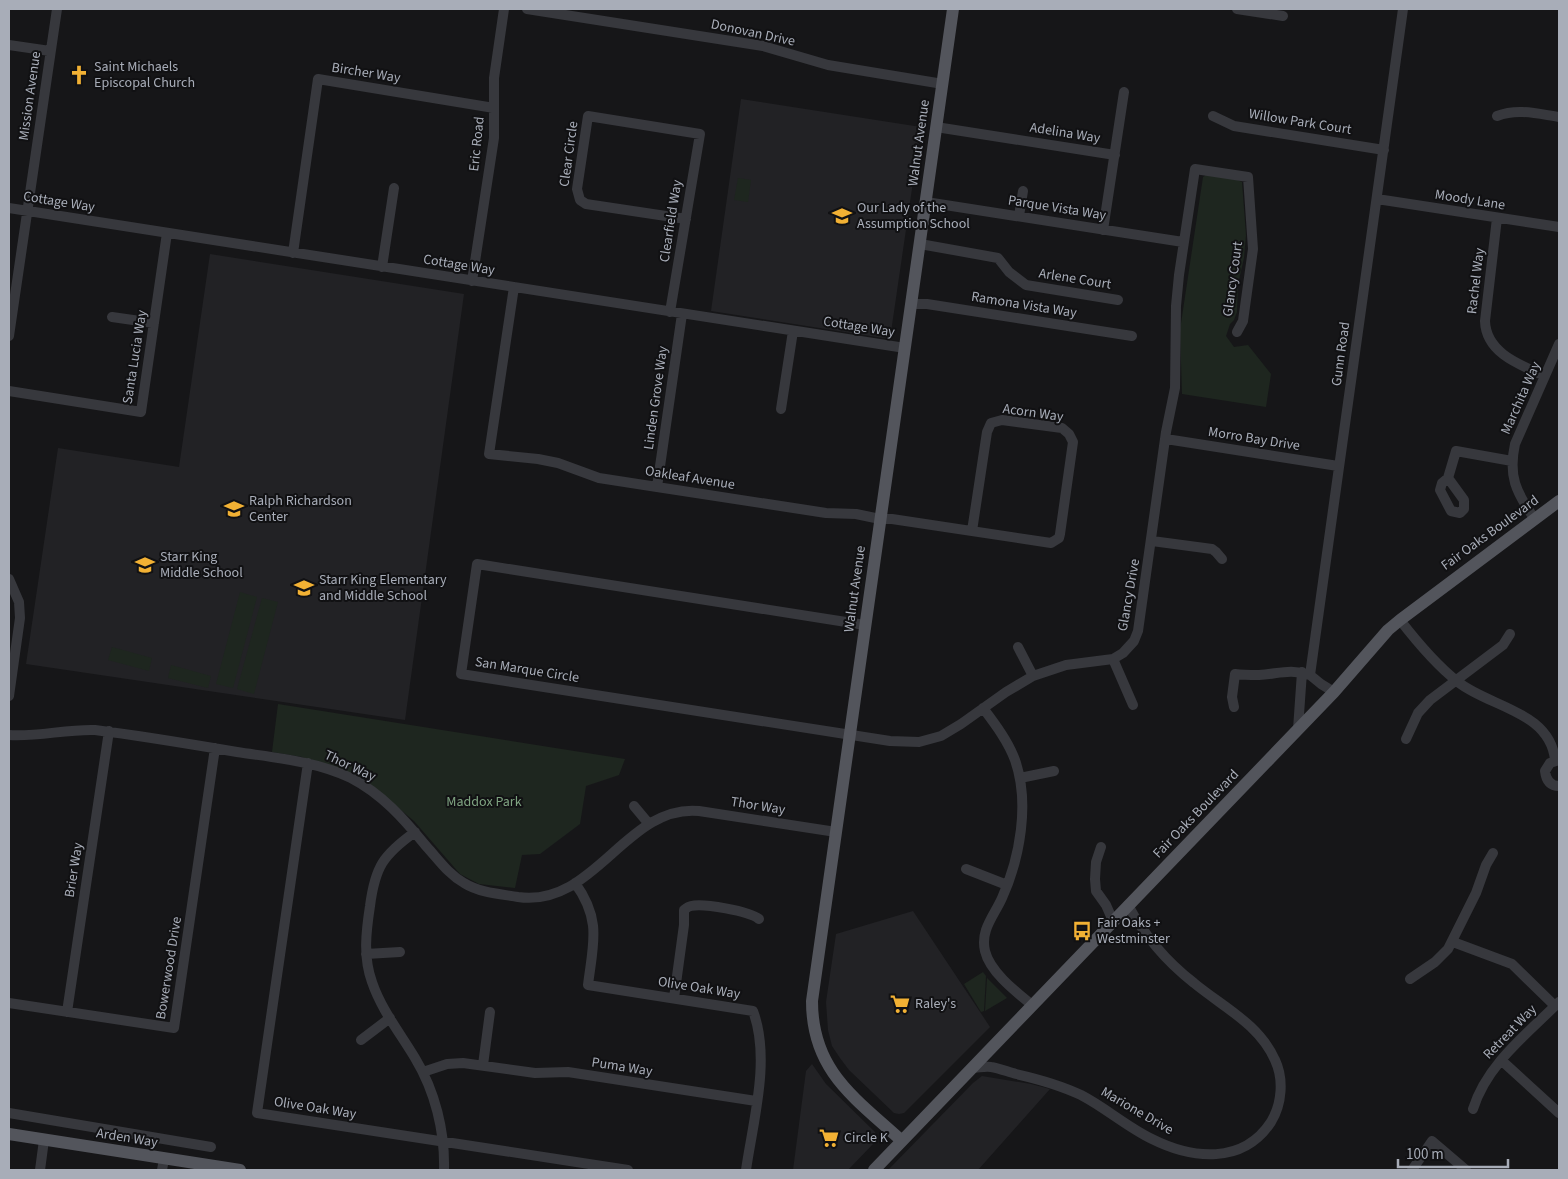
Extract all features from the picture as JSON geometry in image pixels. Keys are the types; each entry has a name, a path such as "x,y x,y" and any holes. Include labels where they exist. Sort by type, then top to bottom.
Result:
{"main road":[{"name":"Walnut Avenue","path":"902,1140 853,1096 837,1079 824,1059 813,1025 812,995 953,9"},
{"name":"Fair Oaks Boulevard","path":"874,1170 1334,692 1388,630 1559,501"},
{"name":"Arden Way","path":"9,1134 163,1164 240,1170"}],"street":[{"name":"Mission Avenue","path":"9,336 57,9"},
{"name":"Eric Road","path":"472,281 494,138 494,78 504,9"},
{"name":"Donovan Drive","path":"527,9 764,46 828,65 942,84"},
{"path":"1238,9 1283,16"},
{"name":"Gunn Road","path":"1298,729 1404,9"},
{"path":"9,44 50,51"},
{"name":"Bircher Way","path":"293,253 318,79 494,108"},
{"path":"1115,155 1124,92"},
{"path":"1497,116 1508,112 1519,112 1559,117"},
{"name":"Clear Circle","path":"686,219 586,204 580,200 577,188 588,116 700,134"},
{"name":"Willow Park Court","path":"1214,116 1234,126 1384,150"},
{"name":"Adelina Way","path":"936,127 1115,155 1103,230"},
{"name":"Clearfield Way","path":"670,312 700,134"},
{"name":"Glancy Court","path":"1183,242 1194,169 1248,177 1253,249 1243,321 1237,332"},
{"path":"382,267 394,188"},
{"path":"1019,216 1022,191"},
{"name":"Moody Lane","path":"1377,199 1559,227"},
{"name":"Parque Vista Way","path":"926,202 1183,242"},
{"name":"Cottage Way","path":"9,208 905,348"},
{"name":"Rachel Way","path":"1497,218 1485,321 1486,331 1490,340 1500,352 1545,376"},
{"name":"Santa Lucia Way","path":"9,391 141,412 168,233"},
{"name":"Glancy Drive","path":"849,736 890,742 919,742 948,732 1016,685 1033,676 1066,665 1113,658 1127,650 1134,641 1138,631 1175,388 1176,306 1183,242"},
{"name":"Arlene Court","path":"920,244 998,258 1009,272 1026,285 1118,300"},
{"name":"Oakleaf Avenue","path":"514,288 489,454 558,463 598,478 826,513 856,514 1045,543 1054,541"},
{"name":"Ramona Vista Way","path":"911,304 927,304 1132,336"},
{"name":"Linden Grove Way","path":"657,487 682,314"},
{"path":"112,317 154,323"},
{"path":"781,409 792,331"},
{"name":"Marchita Way","path":"1534,518 1516,489 1512,472 1512,461 1515,444 1559,344"},
{"name":"Acorn Way","path":"972,531 986,432 991,423 1002,420 1062,428 1072,437 1073,442 1060,534 1054,541"},
{"name":"Morro Bay Drive","path":"1166,439 1338,466"},
{"path":"1448,478 1456,451 1512,461"},
{"path":"1152,541 1212,549 1222,559"},
{"name":"San Marque Circle","path":"849,736 839,732 461,674 477,564 865,625"},
{"path":"9,579 19,602 20,618 9,696"},
{"path":"1400,620 1423,649 1456,680 1470,690 1512,709 1531,721 1547,738 1554,750 1557,760 1547,766 1545,777 1552,785 1559,786"},
{"path":"1406,739 1413,722 1422,708 1503,645 1510,634"},
{"path":"1018,647 1033,676"},
{"path":"1113,658 1133,705"},
{"path":"1234,707 1232,697 1235,674 1259,675 1275,672 1306,674 1334,692"},
{"path":"984,708 1010,750 1020,778 1021,822 1018,846 1007,885 1002,899 986,929 985,950 988,960 994,969 1032,1006"},
{"name":"Thor Way","path":"9,735 32,735 75,730 109,732 308,763 334,771 367,788 392,807 452,874 464,883 483,891 520,897 545,897 559,892 575,883 649,824 669,814 693,810 836,832"},
{"name":"Brier Way","path":"66,1012 109,732"},
{"name":"Bowerwood Drive","path":"9,1003 174,1028 215,748"},
{"name":"Olive Oak Way","path":"308,763 257,1112 628,1170"},
{"path":"1020,778 1054,771"},
{"path":"634,806 649,824"},
{"path":"415,832 392,850 382,862 375,876 366,928 366,954 371,980 379,999 422,1072 436,1107 442,1141 444,1170"},
{"path":"1101,847 1096,862 1094,879 1096,891 1106,905 1113,921"},
{"path":"1410,979 1442,956 1453,942 1493,853"},
{"path":"966,869 1007,885"},
{"name":"Olive Oak Way","path":"575,883 589,906 593,923 594,935 588,985 752,1011 758,1029 761,1057 746,1170"},
{"name":"Marione Drive","path":"972,1068 990,1066 1059,1086 1094,1102 1151,1138 1182,1150 1221,1154 1243,1147 1262,1133 1273,1119 1281,1091 1278,1068 1271,1051 1257,1032 1195,984 1171,962 1149,936 1128,905"},
{"path":"674,998 684,925 684,910 693,906 710,907 745,912 759,918"},
{"name":"Retreat Way","path":"1453,942 1512,964 1557,1004 1501,1060 1481,1088 1473,1109"},
{"path":"366,954 400,952"},
{"path":"483,1065 490,1012"},
{"path":"362,1040 390,1018"},
{"path":"1501,1060 1559,1113"},
{"name":"Puma Way","path":"422,1072 447,1064 463,1063 535,1073 568,1072 756,1101"},
{"path":"9,1114 212,1147"},
{"path":"40,1170 44,1140"},
{"path":"1412,1170 1432,1141 1466,1170"}],"shaded area":[{"path":"741,99 921,127 890,339 711,311"},
{"path":"210,254 464,294 405,720 26,664 58,448 179,467"},
{"path":"913,911 990,1027 904,1113 899,1114 894,1113 849,1070 832,1046 828,1030 826,1002 836,934"},
{"path":"812,1064 826,1084 875,1132 874,1143 848,1170 793,1170 806,1071"},
{"path":"982,1076 1050,1089 978,1170 888,1170 973,1083"}],"green space":[{"path":"1206,175 1233,178 1242,182 1246,235 1244,258 1238,284 1237,312 1226,336 1234,347 1248,345 1271,374 1266,407 1182,394 1180,330 1203,177"},
{"path":"738,178 751,180 748,202 734,200"},
{"path":"240,592 257,597 233,688 216,684"},
{"path":"262,598 278,602 254,694 237,689"},
{"path":"112,647 152,658 149,671 108,660"},
{"path":"171,665 211,676 208,688 168,678"},
{"name":"Maddox Park","path":"278,704 625,759 619,775 586,786 580,824 540,854 522,855 515,888 479,884 460,874 414,821 364,779 302,757 272,752"},
{"path":"983,972 986,976 984,1011 981,1012 964,984"},
{"path":"987,978 1007,998 985,1011"}],"place":[{"name":"Saint Michaels Episcopal Church","path":"79,75"},
{"name":"Our Lady of the Assumption School","path":"842,216"},
{"name":"Ralph Richardson Center","path":"234,509"},
{"name":"Starr King Middle School","path":"145,565"},
{"name":"Starr King Elementary and Middle School","path":"304,588"},
{"name":"Fair Oaks + Westminster","path":"1082,931"},
{"name":"Raley's","path":"900,1004"},
{"name":"Circle K","path":"829,1138"}]}
